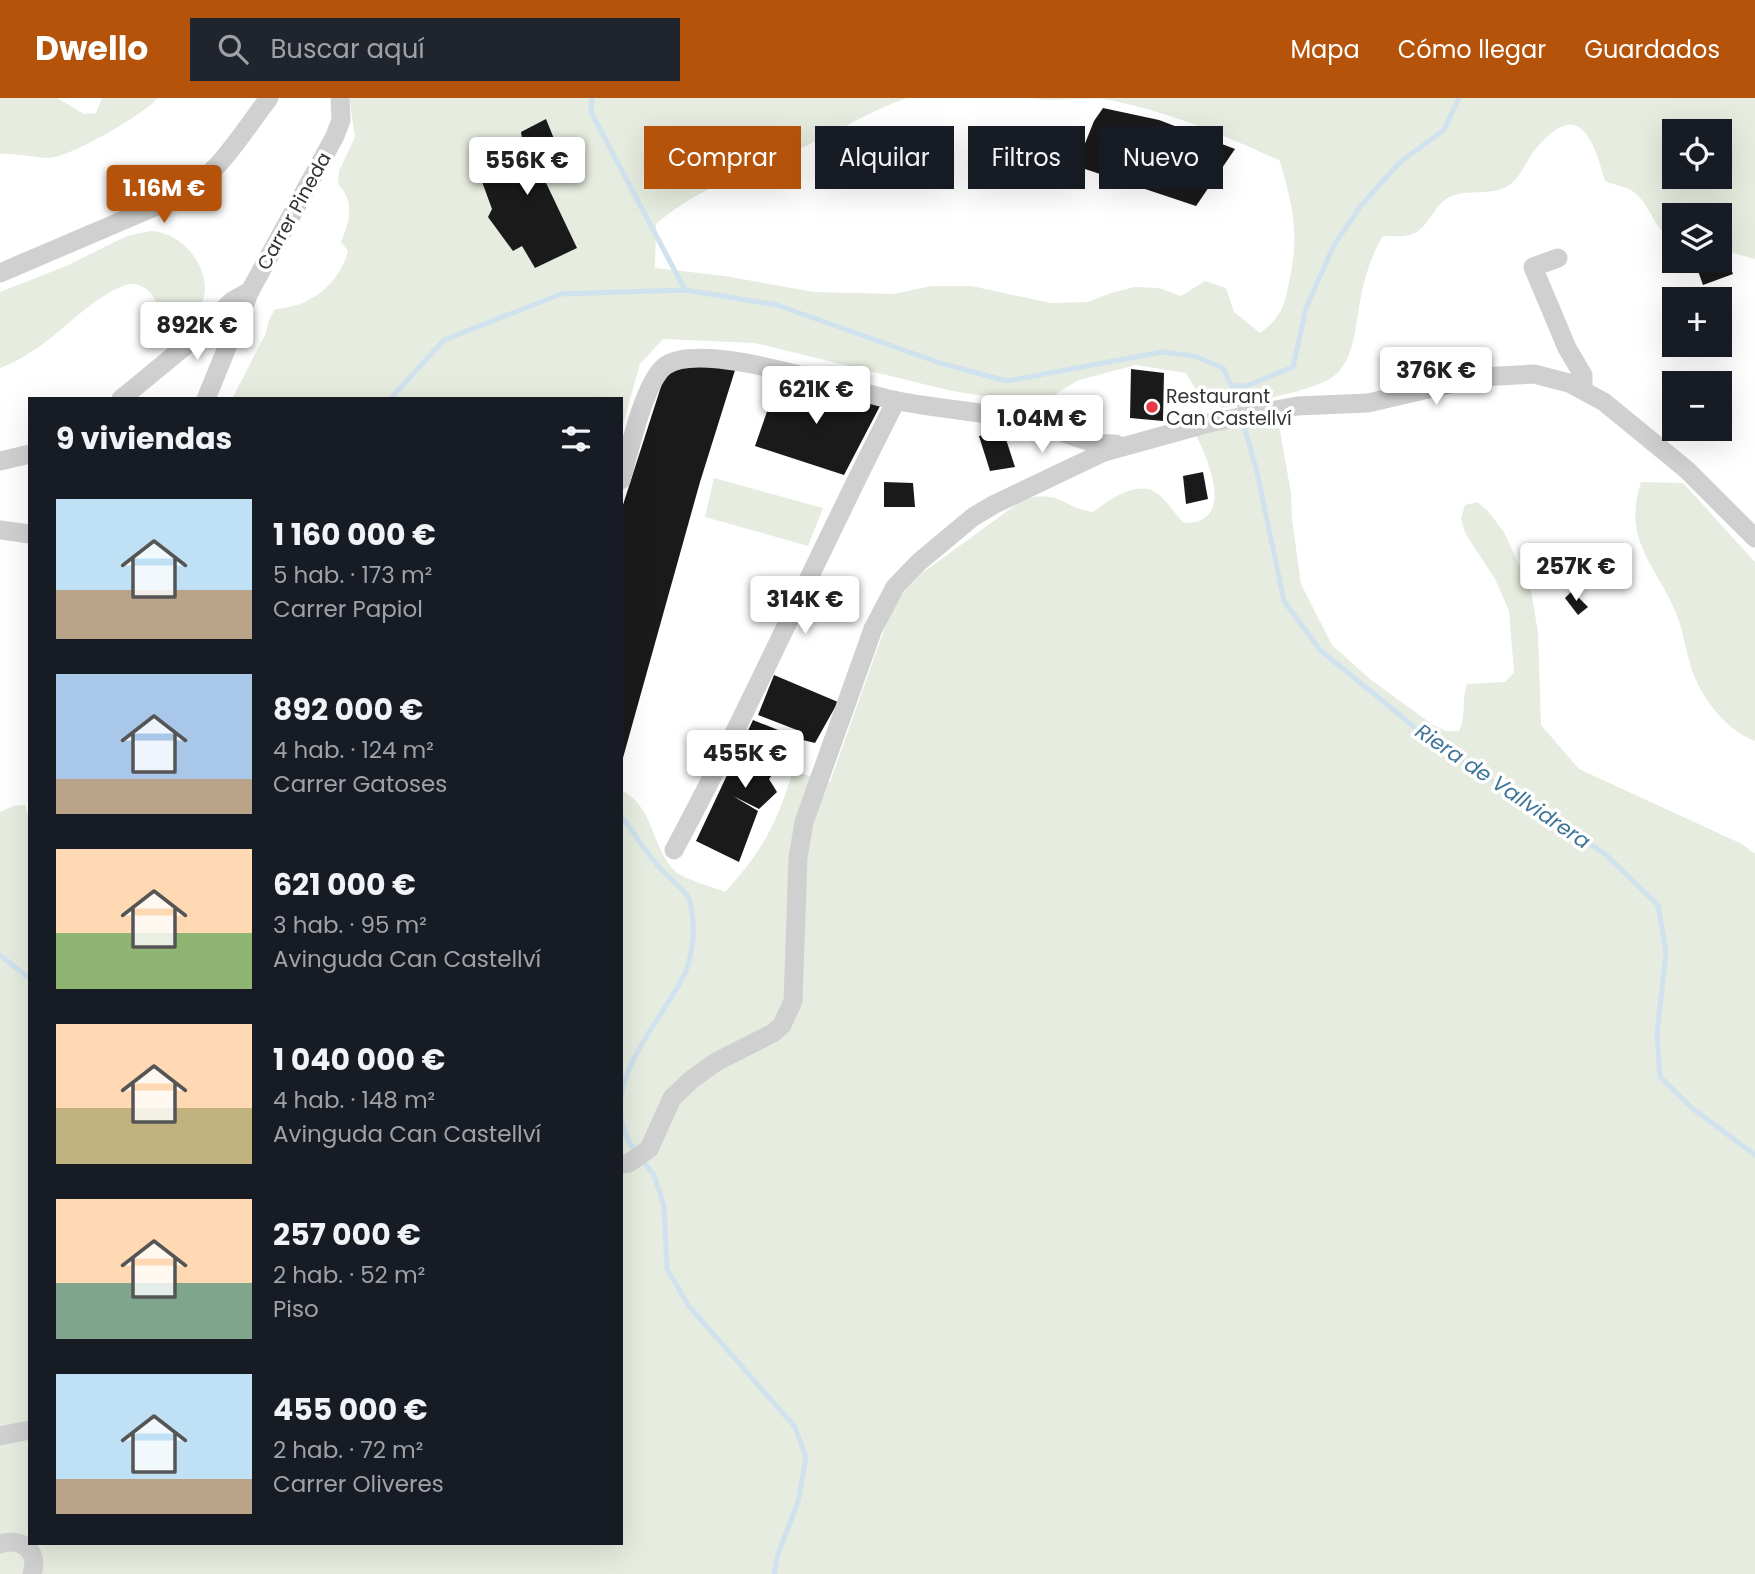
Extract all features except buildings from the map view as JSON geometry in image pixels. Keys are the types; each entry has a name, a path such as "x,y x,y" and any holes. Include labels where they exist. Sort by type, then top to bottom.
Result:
{"street":[{"path":"0,274 196,187 210,175 269,98"},
{"name":"Carrer Pineda","path":"207,397 250,291 335,136 341,120 340,98"},
{"path":"1558,258 1533,267 1567,348 1583,375 1583,389"},
{"path":"123,397 184,347 232,301 250,291"},
{"path":"623,473 642,407 652,383 664,367 681,359 745,363 896,401 1045,426 1093,444 1128,444"},
{"path":"625,1163 649,1149 672,1098 691,1080 716,1062 782,1025 793,1001 798,858 804,822 873,629 895,587 919,562 973,517 1071,467 1128,444 1262,411 1297,406 1368,403 1451,383 1516,373 1553,377 1583,389 1604,402 1687,470 1755,538"},
{"path":"674,850 777,648 896,401"},
{"path":"1045,426 1058,439 1071,467"},
{"path":"1067,436 1075,449 1071,467"},
{"path":"0,461 28,454"},
{"path":"0,530 28,534"},
{"path":"0,1436 28,1430"},
{"path":"0,1544 12,1540 21,1542 31,1553 34,1568 32,1574"}],"shaded area":[{"path":"0,98 57,98 84,114 96,113 102,98 158,98 106,134 49,158 0,154"},
{"path":"349,98 907,98 846,126 815,126 815,142 801,148 801,126 644,126 644,189 708,189 656,224 655,268 725,276 814,292 894,294 931,286 971,286 1051,303 1088,302 1135,287 1159,288 1181,296 1205,281 1226,288 1234,312 1260,333 1274,321 1284,303 1293,261 1293,219 1280,161 1223,136 1223,126 1199,126 1104,99 1029,98 1755,98 1755,259 1732,252 1732,203 1662,203 1662,231 1633,191 1605,181 1594,149 1581,129 1572,125 1561,127 1534,151 1516,179 1506,187 1452,196 1440,204 1417,232 1407,236 1383,236 1372,257 1365,280 1349,355 1336,374 1302,390 1222,408 1197,392 1186,373 1136,365 1079,380 1047,399 1022,402 952,391 755,343 663,339 640,364 623,424 623,397 233,397 266,333 275,309 311,299 330,284 344,263 348,251 341,242 347,226 349,204 338,184 339,171 355,137"},
{"path":"151,231 169,236 185,246 196,260 203,276 205,292 200,307 187,317 167,323 149,292 139,285 129,284 105,295 42,345 0,368 0,292 66,266 127,236"},
{"path":"1278,420 1291,493 1301,584 1332,645 1371,680 1433,725 1446,731 1459,731 1467,684 1505,682 1514,672 1509,611 1495,579 1465,533 1461,518 1465,505 1477,502 1504,532 1531,591 1538,632 1541,725 1579,769 1742,844 1755,854 1755,1574 0,1574 0,812 13,806 25,805 28,815 28,1545 623,1545 623,791 640,806 661,850 675,871 691,880 725,892 749,864 767,836 793,771 830,782 889,616 902,594 921,574 1021,501 1033,497 1052,497 1093,512 1124,492 1142,488 1158,494 1184,523 1200,520 1210,513 1214,488 1206,457 1194,431"},
{"path":"714,478 823,508 808,546 705,517"},
{"path":"1641,482 1683,483 1755,562 1755,741 1734,729 1716,712 1696,681 1678,618 1639,538 1636,503"}],"waterway":[{"path":"592,98 591,112 685,290"},
{"path":"1231,386 1246,386 1293,367 1306,308 1334,245 1360,207 1399,163 1444,130 1459,98"},
{"name":"Riera de Vallvidrera","path":"392,397 444,340 561,294 685,290 777,305 940,363 1007,381 1162,352 1194,356 1223,368 1241,412"},
{"name":"Riera de Vallvidrera","path":"1243,422 1257,472 1284,601 1320,650 1439,747 1605,854 1658,905 1666,952 1657,1034 1660,1077 1692,1108 1755,1155"},
{"path":"623,819 657,865 688,896 693,926 692,946 685,973 646,1037 623,1089"},
{"name":"Riera de Vallvidrera","path":"0,955 28,977"},
{"path":"623,1123 636,1152"},
{"path":"642,1160 654,1175 664,1206 667,1269 688,1305 795,1427 806,1457 798,1502 778,1554 774,1574"}],"place":[{"name":"Restaurant Can Castellví","path":"1152,407"}]}
